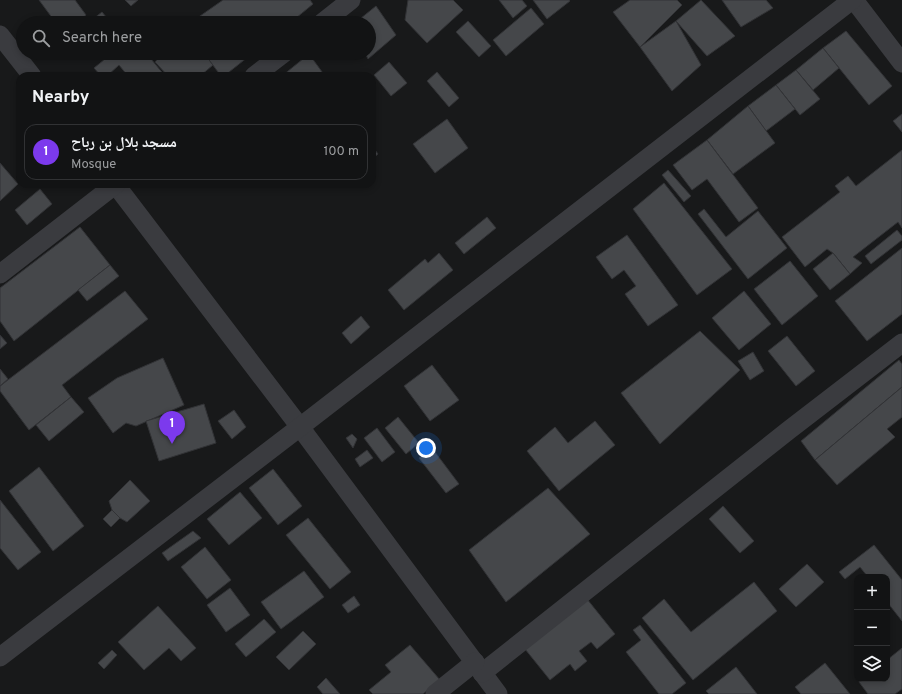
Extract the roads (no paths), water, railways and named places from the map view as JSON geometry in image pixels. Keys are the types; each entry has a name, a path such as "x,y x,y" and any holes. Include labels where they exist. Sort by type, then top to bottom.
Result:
{"street":[{"path":"331,16 351,0"},
{"path":"0,657 853,0 902,63"},
{"path":"0,35 16,56"},
{"path":"20,60 29,72"},
{"path":"259,72 275,60"},
{"path":"0,274 111,188"},
{"path":"119,188 300,427 498,694"},
{"path":"435,694 478,668 902,343"}],"place":[{"name":"مسجد بلال بن رباح","path":"172,444"}]}
